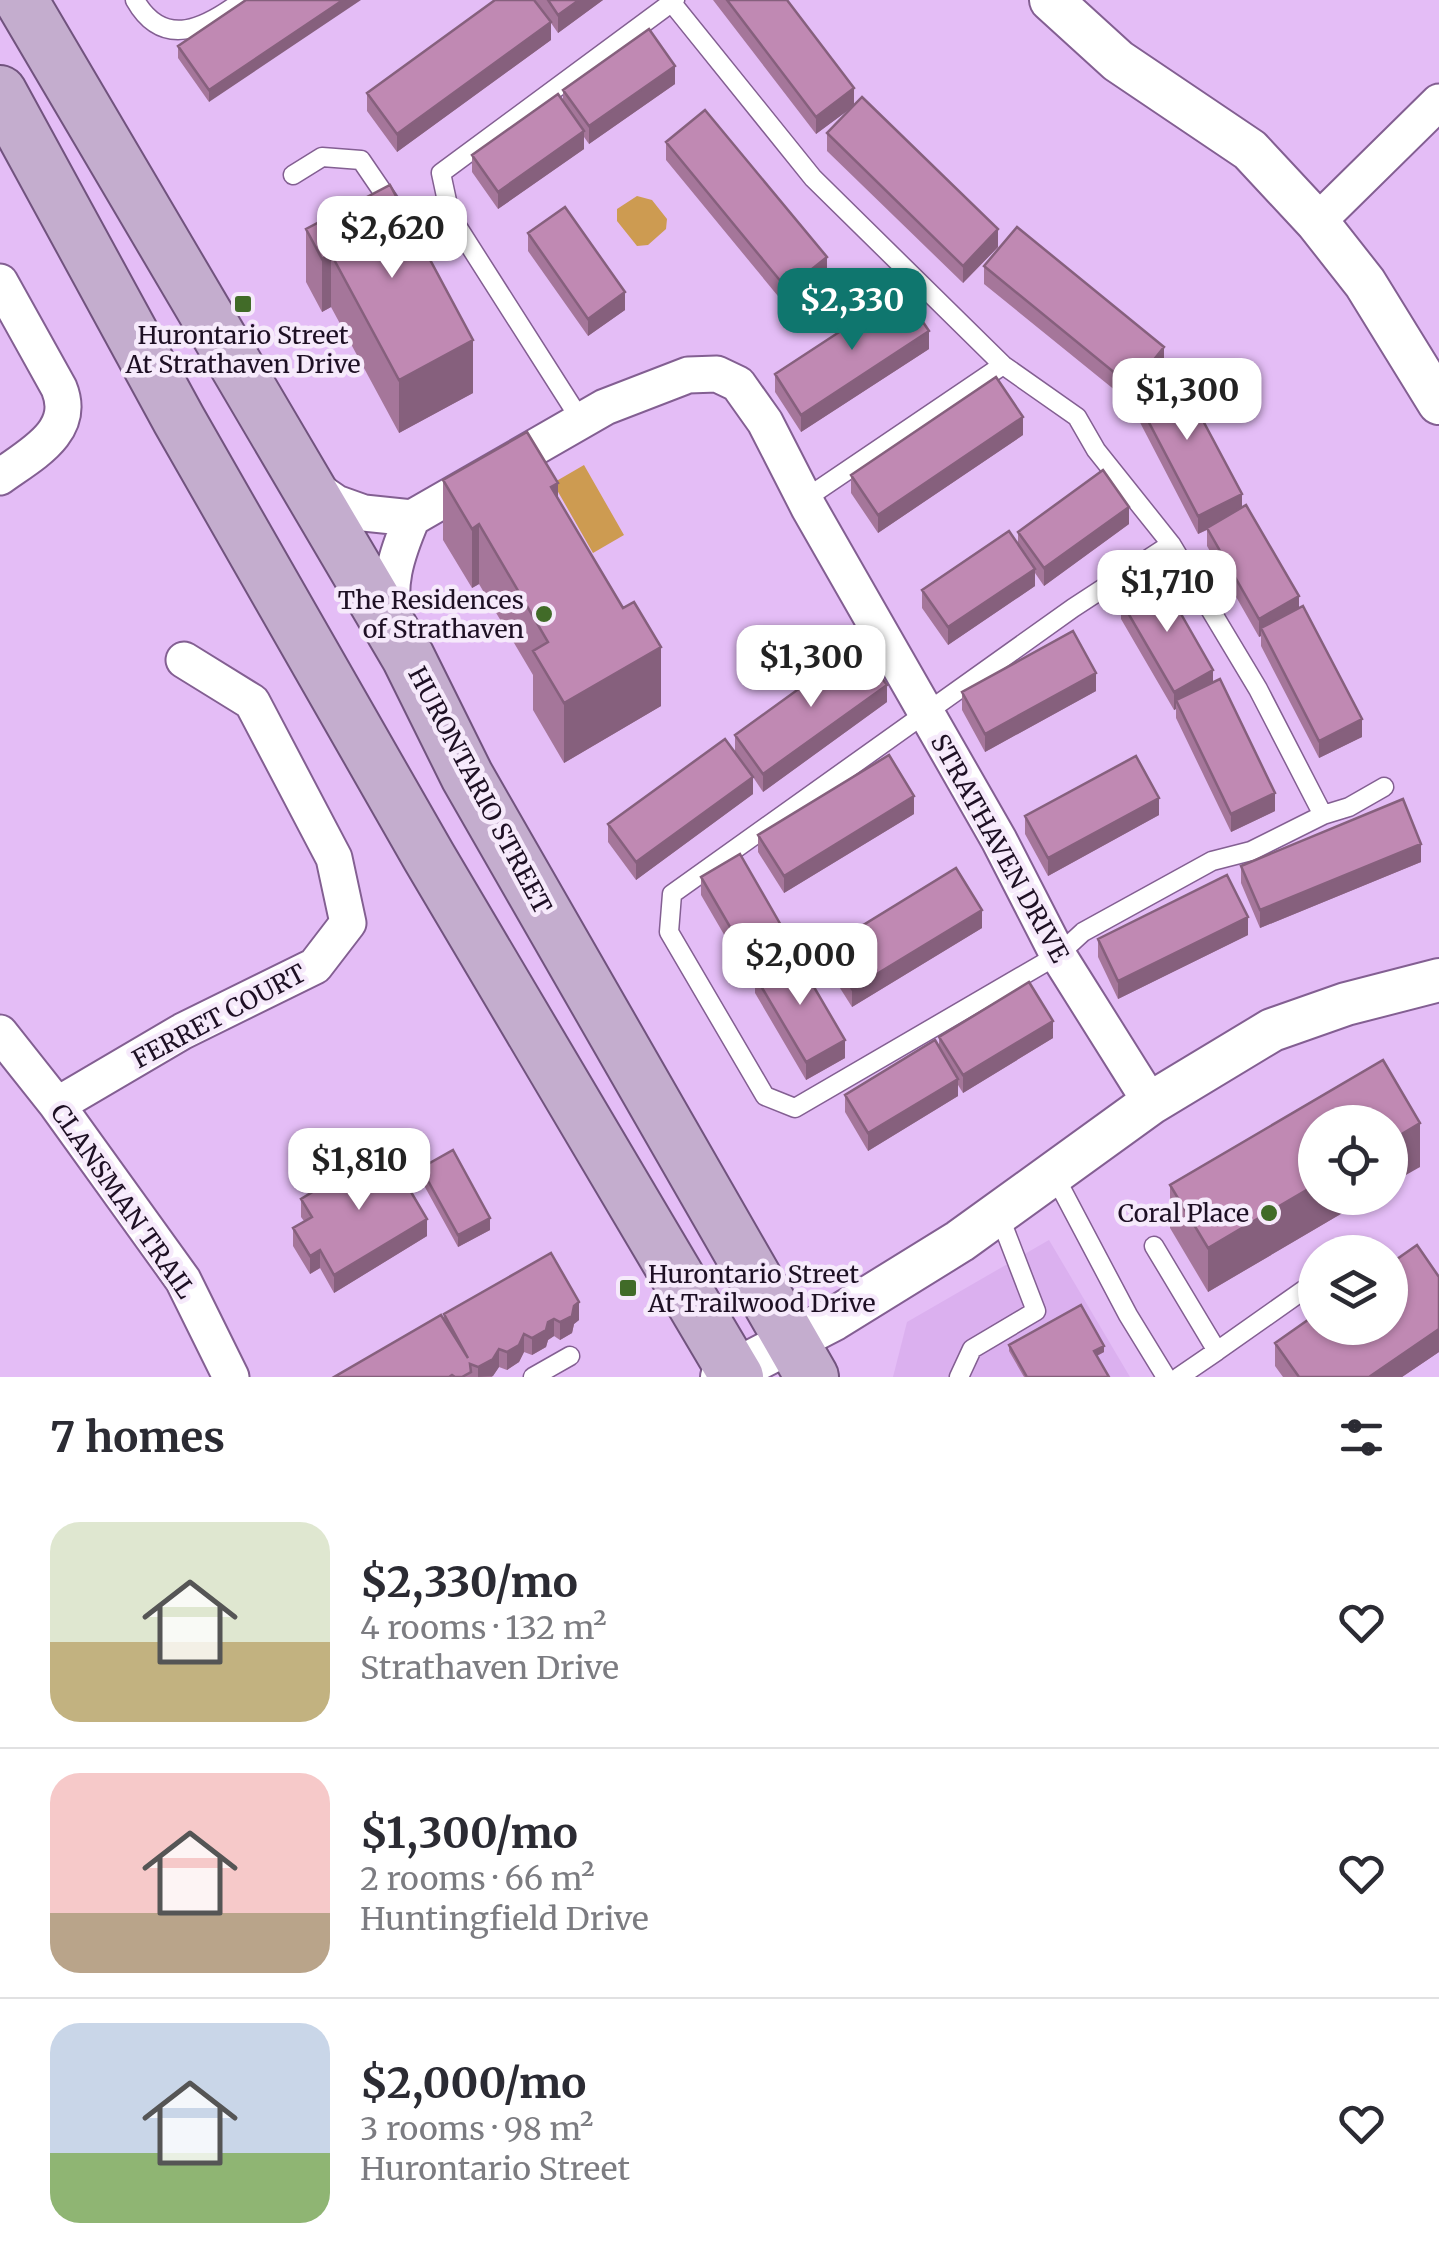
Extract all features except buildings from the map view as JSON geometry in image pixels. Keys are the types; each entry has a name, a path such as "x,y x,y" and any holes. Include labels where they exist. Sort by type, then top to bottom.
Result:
{"main road":[{"name":"HURONTARIO STREET","path":"21,0 408,657 467,776 802,1359"},
{"path":"0,92 179,420 731,1375"}],"street":[{"path":"1051,0 1118,60 1250,150 1316,222 1364,283 1439,403"},
{"path":"1316,222 1439,102"},
{"path":"0,282 59,388 64,412 49,441 0,477"},
{"name":"STRATHAVEN DRIVE","path":"412,518 580,419 688,375 717,374 738,384 749,397 999,840 1058,955 1151,1103"},
{"path":"302,478 336,503 364,513 412,518 394,570 390,606 408,657"},
{"name":"FERRET COURT","path":"57,1105 183,1030 315,966 348,923 334,858 252,702 184,660"},
{"path":"731,1375 802,1359 834,1319 999,1215 1151,1103 1272,1030 1346,1004 1439,980"},
{"name":"CLANSMAN TRAIL","path":"0,1034 57,1105 183,1280 231,1377"}],"lane":[{"path":"135,0 145,17 188,31 212,23 243,0"},
{"path":"580,419 450,215 441,173 674,1 813,178 1004,364 1077,416 1096,450 1172,544 1258,690 1322,815"},
{"path":"293,175 322,156 361,160 404,223 424,229 450,215"},
{"path":"805,499 1004,364"},
{"path":"1172,544 1073,608 672,894 669,932 765,1096 795,1108 1058,955 1083,932 1212,861 1251,850 1384,787"},
{"path":"1053,1173 1128,1315 1166,1377"},
{"path":"959,1377 972,1348 1036,1311 999,1215"},
{"path":"1154,1246 1217,1351"},
{"path":"1179,1377 1298,1294"},
{"path":"533,1377 570,1356"}],"shaded area":[{"path":"637,196 652,200 667,219 666,229 648,245 637,246 617,221 617,209"},
{"path":"584,465 624,535 593,553 553,483"},
{"path":"1049,1240 1130,1377 893,1377 907,1322"}],"place":[{"name":"Hurontario Street At Strathaven Drive","path":"243,304"},
{"name":"The Residences of Strathaven","path":"544,614"},
{"name":"Coral Place","path":"1269,1213"},
{"name":"Hurontario Street At Trailwood Drive","path":"628,1288"}]}
